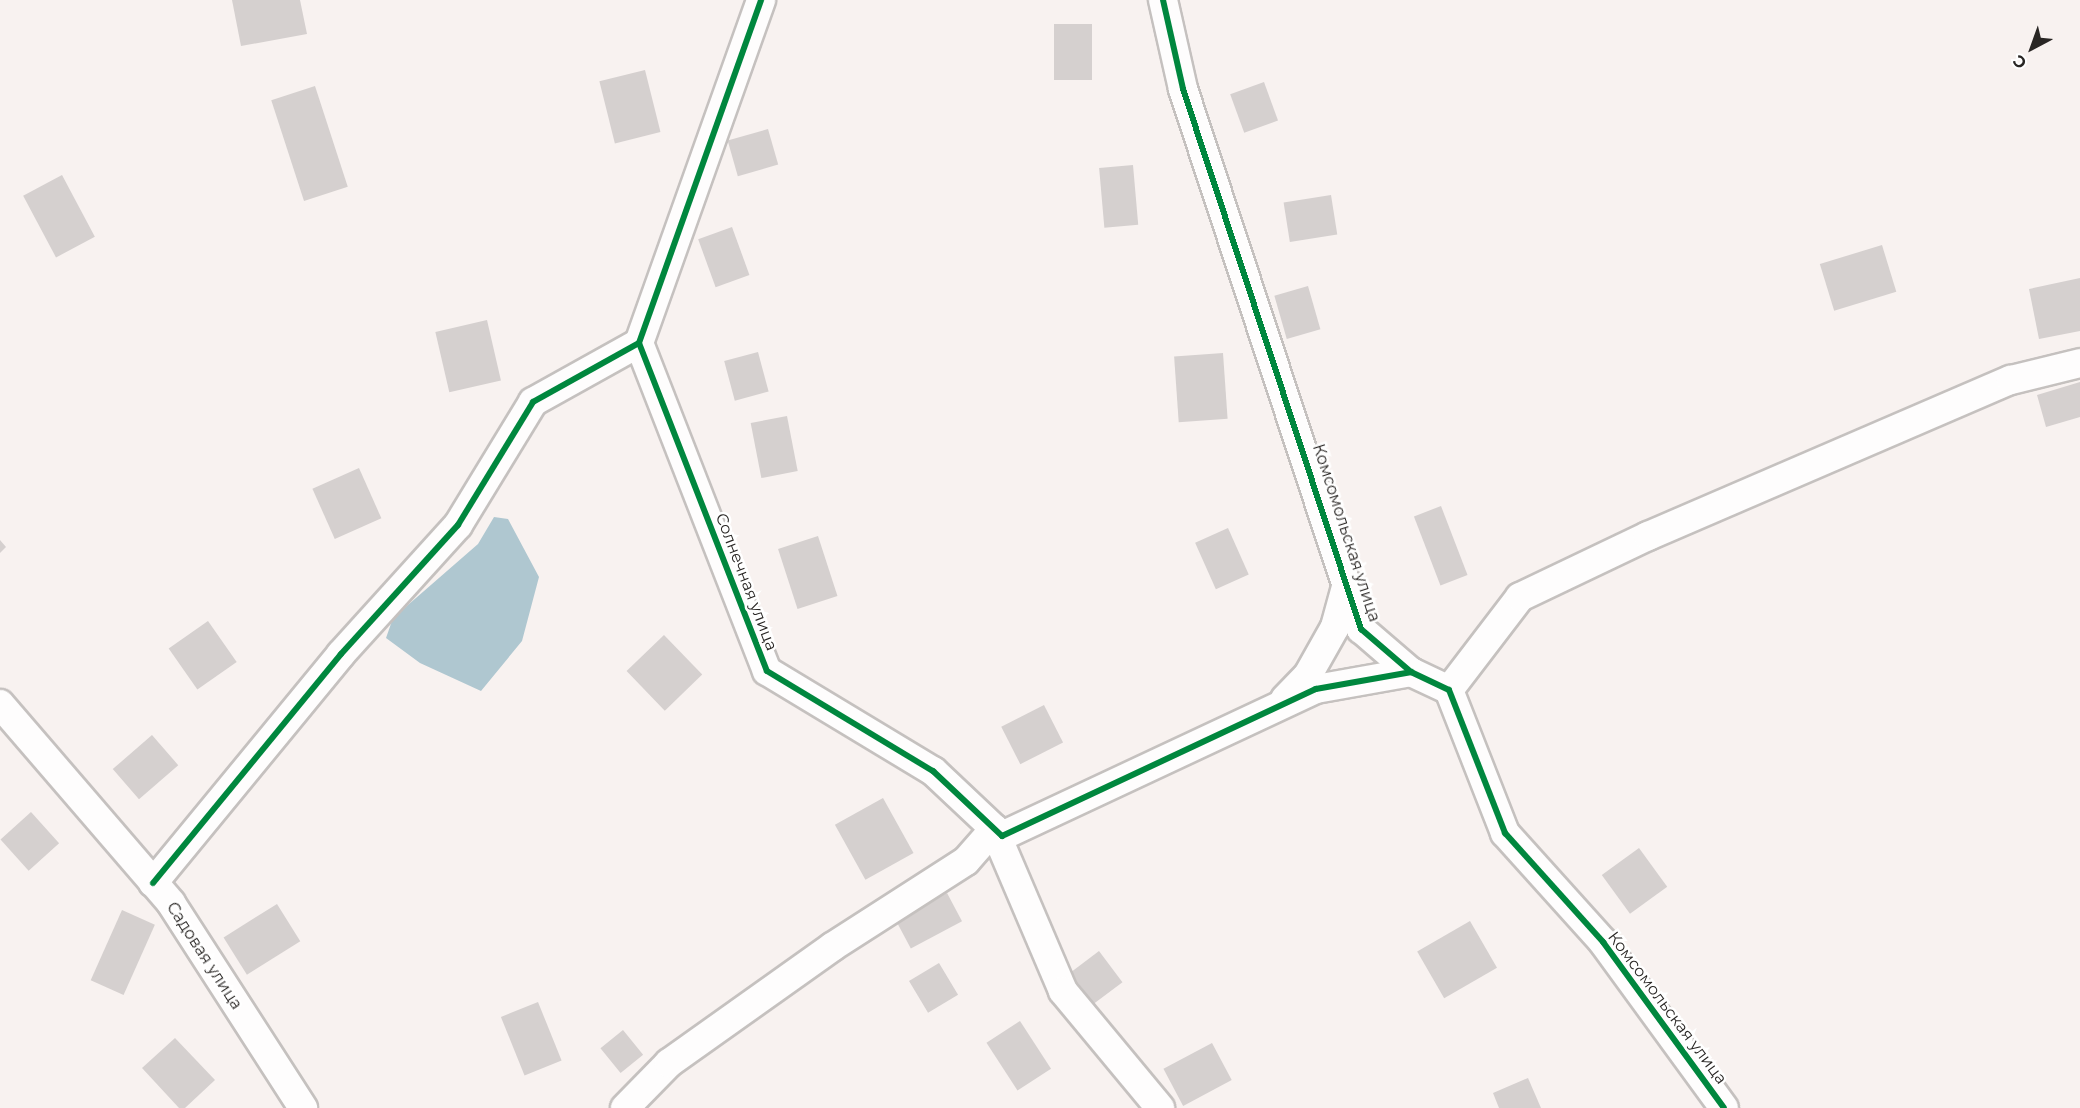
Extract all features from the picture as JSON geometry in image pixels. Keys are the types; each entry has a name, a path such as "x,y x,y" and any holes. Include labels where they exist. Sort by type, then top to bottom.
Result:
{"street":[{"path":"153,883 341,654 458,525 533,402 639,343 761,0"},
{"name":"Комсомольская улица","path":"1162,0 1183,89 1361,629 1411,672 1449,690 1505,833 1602,942 1724,1108"},
{"name":"Солнечная улица","path":"639,343 767,671 933,771 994,830 1063,991 1160,1108"},
{"path":"1449,690 1520,597 1648,537 2011,380 2080,363"},
{"path":"1277,707 1308,675 1335,627 1347,583"},
{"path":"625,1108 669,1063 832,947 966,861 994,830 1002,836 1317,689 1411,672"},
{"name":"Садовая улица","path":"0,704 171,903 303,1108"}],"water":[{"path":"494,517 508,519 539,577 522,641 481,691 420,663 386,638 393,618 478,544"}],"building":[{"path":"232,0 300,0 307,34 241,46"},
{"path":"1054,24 1092,24 1092,80 1054,80"},
{"path":"645,70 660,132 615,143 599,81"},
{"path":"1264,82 1278,121 1244,133 1230,94"},
{"path":"315,86 348,187 304,201 271,100"},
{"path":"768,129 778,165 738,176 728,141"},
{"path":"1133,165 1138,225 1104,228 1099,168"},
{"path":"62,175 95,237 56,257 23,196"},
{"path":"1331,195 1337,235 1290,242 1284,203"},
{"path":"732,227 749,275 716,287 698,239"},
{"path":"1882,245 1896,292 1834,311 1820,264"},
{"path":"2080,278 2080,331 2039,339 2029,289"},
{"path":"1308,286 1320,329 1287,339 1274,296"},
{"path":"487,320 501,380 449,392 435,332"},
{"path":"758,352 769,392 735,401 724,361"},
{"path":"1223,353 1228,419 1179,422 1174,356"},
{"path":"2080,382 2080,417 2046,427 2037,395"},
{"path":"787,416 798,471 761,478 751,423"},
{"path":"359,468 381,518 335,539 312,489"},
{"path":"1441,506 1468,575 1440,585 1414,516"},
{"path":"1228,528 1249,575 1216,589 1195,543"},
{"path":"818,536 837,596 798,609 778,549"},
{"path":"0,540 6,547 0,553"},
{"path":"208,621 237,662 197,689 169,649"},
{"path":"664,635 702,675 665,711 627,671"},
{"path":"1044,705 1063,742 1020,764 1001,727"},
{"path":"152,735 178,765 139,799 113,769"},
{"path":"883,798 914,853 865,880 835,825"},
{"path":"31,812 59,843 29,871 1,839"},
{"path":"1639,848 1667,887 1630,914 1602,875"},
{"path":"947,893 962,921 911,948 896,920"},
{"path":"277,904 300,941 247,975 224,937"},
{"path":"122,910 155,925 124,995 91,980"},
{"path":"1470,921 1497,968 1444,998 1417,952"},
{"path":"1099,951 1122,982 1094,1004 1070,973"},
{"path":"939,963 958,995 928,1013 909,981"},
{"path":"538,1002 562,1060 525,1075 501,1017"},
{"path":"1020,1021 1051,1069 1017,1091 986,1043"},
{"path":"623,1030 643,1055 621,1073 600,1048"},
{"path":"175,1038 215,1080 185,1108 179,1108 142,1068"},
{"path":"1212,1043 1232,1080 1183,1106 1163,1069"},
{"path":"1528,1078 1541,1108 1499,1108 1493,1093"}],"cycle path":[{"path":"153,883 341,654 458,525 533,402 639,343 761,0"},
{"path":"1163,0 1183,89 1361,629 1411,672 1449,690 1505,833 1603,942 1724,1108"},
{"path":"639,343 767,671 933,771 1002,836 1316,689 1411,672"}]}
